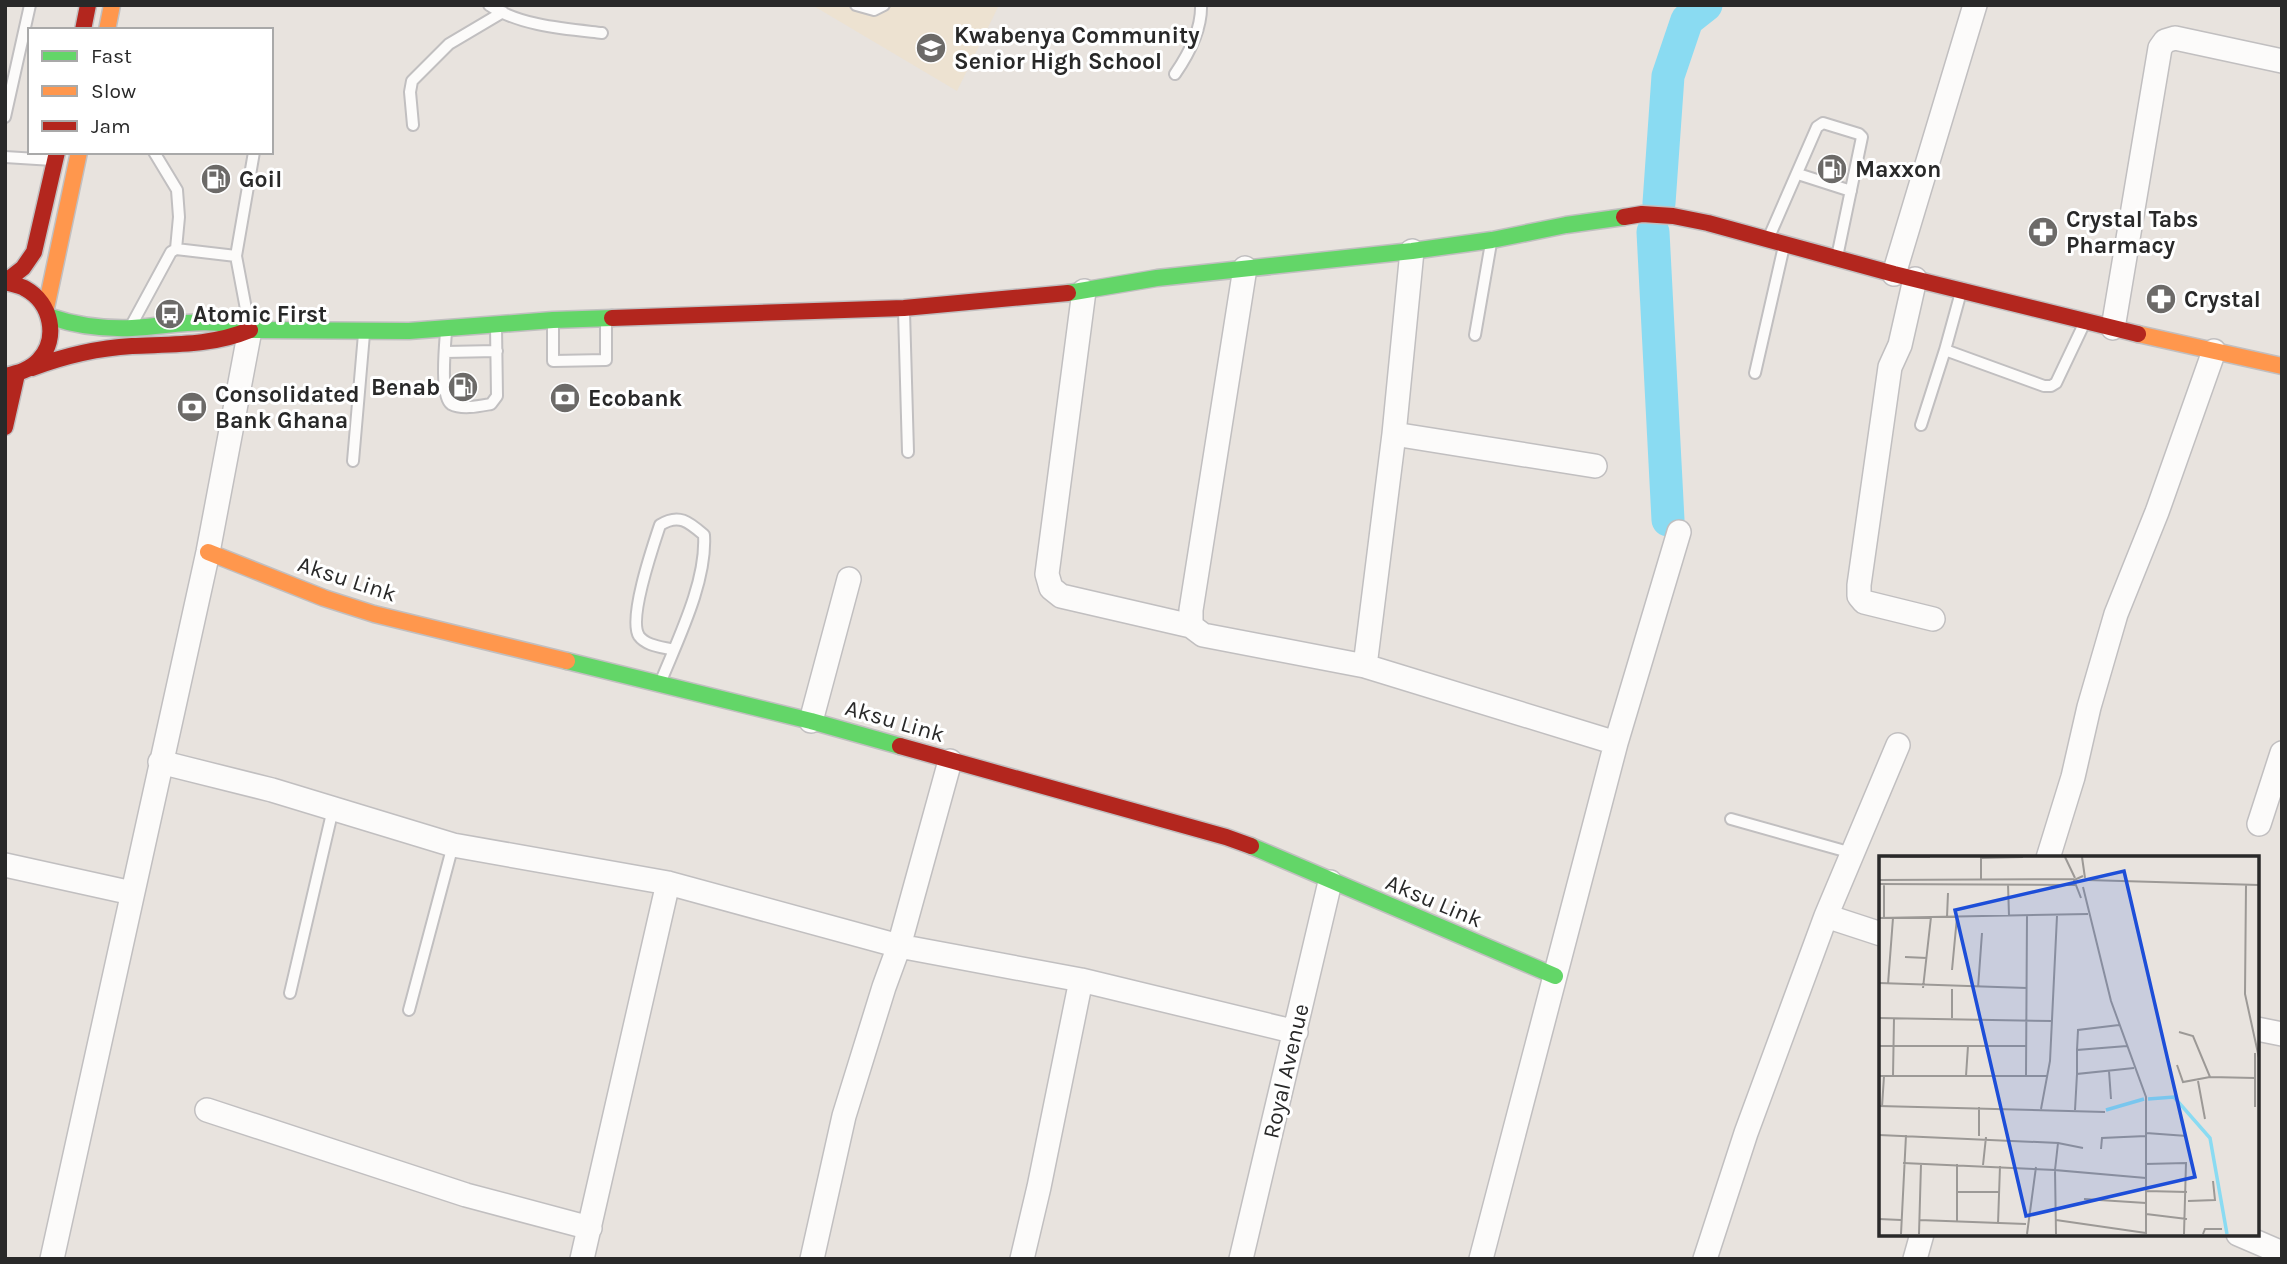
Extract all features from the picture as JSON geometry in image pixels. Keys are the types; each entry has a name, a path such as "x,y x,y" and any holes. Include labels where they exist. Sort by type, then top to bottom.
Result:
{"main road":[{"path":"83,28 88,5"},
{"path":"107,28 112,5"},
{"path":"5,427 18,373 43,355 50,342 48,312 79,154"},
{"path":"5,282 23,268 34,252 56,156"},
{"path":"5,282 29,289 48,312 78,325 129,328 210,320 228,322 250,330 446,329 553,320 904,308 1084,292 1157,278 1492,240 1566,225 1642,214 1673,216 2113,328 2282,366"},
{"path":"18,373 76,353 132,346 209,344 232,339 250,330"},
{"name":"Aksu Link","path":"208,552 324,598 374,614 811,721 1226,837 1555,976"}],"street":[{"path":"1933,619 1864,602 1859,596 1859,585 1890,368 1900,345 1904,276 1975,5"},
{"path":"2113,328 2160,48 2165,41 2175,38 2282,61"},
{"path":"1366,666 1394,434 1412,251"},
{"path":"1191,626 1191,610 1245,268"},
{"path":"1084,292 1047,574 1051,588 1060,596 1191,626 1203,635 1366,666 1616,743"},
{"path":"52,1259 208,552 250,330"},
{"path":"2049,856 2073,777 2089,707 2116,614 2157,512 2214,351"},
{"path":"1394,434 1595,466"},
{"path":"1481,1259 1616,743 1679,532"},
{"path":"811,721 849,579"},
{"path":"1705,1259 1746,1133 1826,916 1898,745"},
{"path":"2259,824 2282,753"},
{"path":"812,1259 844,1116 899,946 950,761"},
{"path":"160,762 272,790 453,845 668,883 899,946 1081,980 1296,1032"},
{"path":"5,865 132,893"},
{"name":"Royal Avenue","path":"1241,1259 1330,882"},
{"path":"582,1259 668,883"},
{"path":"1826,916 1879,933"},
{"path":"1022,1259 1040,1187 1081,980"},
{"path":"2259,1029 2282,1034"},
{"path":"207,1110 466,1195 590,1228"},
{"path":"1915,1259 1921,1236"},
{"path":"2243,1236 2282,1252"}],"lane":[{"path":"6,114 30,5"},
{"path":"489,5 503,12 545,24 602,33"},
{"path":"856,5 874,10 884,5"},
{"path":"1175,74 1184,61 1197,29 1201,5"},
{"path":"413,125 410,92 412,81 449,44 503,12"},
{"path":"1755,373 1776,241 1798,174 1820,124 1859,134 1862,143 1837,258"},
{"path":"129,328 168,257 176,249 179,217 177,190 155,154"},
{"path":"250,330 236,256 254,154"},
{"path":"5,157 56,156"},
{"path":"1798,174 1851,191"},
{"path":"1475,335 1492,240"},
{"path":"176,249 236,256"},
{"path":"1921,425 1961,290"},
{"path":"904,308 908,452"},
{"path":"553,320 553,361 606,360 606,318"},
{"path":"1945,350 2050,386 2056,383 2085,321"},
{"path":"446,329 444,383 447,400 465,407 494,402 499,388 496,326"},
{"path":"353,461 364,331"},
{"path":"445,352 496,351"},
{"path":"660,684 674,650 690,611 705,547 704,535 688,521 679,519 669,519 660,525 645,572 636,627 640,638 674,650"},
{"path":"290,993 333,809"},
{"path":"1731,819 1852,853"},
{"path":"409,1010 453,845"}],"shaded area":[{"name":"Kwabenya Community Senior High School","path":"812,5 999,5 957,91"}],"waterway":[{"path":"1659,203 1668,76 1687,20 1706,5"},
{"path":"1653,232 1668,520"}],"traffic: fast":[{"path":"1068,293 1157,278 1412,251 1624,217"},
{"path":"51,317 81,325 111,328 205,322 250,330 409,331 612,318"},
{"path":"567,661 811,721 900,746"},
{"path":"1251,846 1555,976"}],"traffic: slow":[{"path":"107,28 112,5"},
{"path":"46,308 79,154"},
{"path":"2138,334 2282,366"},
{"path":"208,552 324,598 374,614 567,661"}],"traffic: jam":[{"path":"83,28 88,5"},
{"path":"5,282 23,268 34,252 57,154"},
{"path":"1624,217 1642,214 1673,216 1708,223 1894,274 2138,334"},
{"path":"5,282 21,286 35,295 46,312 50,332 49,342 39,360 28,369 5,376"},
{"path":"612,318 904,308 1068,293"},
{"path":"32,368 94,351 206,342 250,330"},
{"path":"5,427 17,374"},
{"path":"900,746 1251,846"}],"place":[{"name":"Kwabenya Community Senior High School","path":"931,48"},
{"name":"Maxxon","path":"1832,169"},
{"name":"Goil","path":"216,179"},
{"name":"Crystal Tabs Pharmacy","path":"2043,232"},
{"name":"Crystal","path":"2161,299"},
{"name":"Atomic First","path":"170,314"},
{"name":"Benab","path":"463,387"},
{"name":"Ecobank","path":"565,398"},
{"name":"Consolidated Bank Ghana","path":"192,407"}]}
